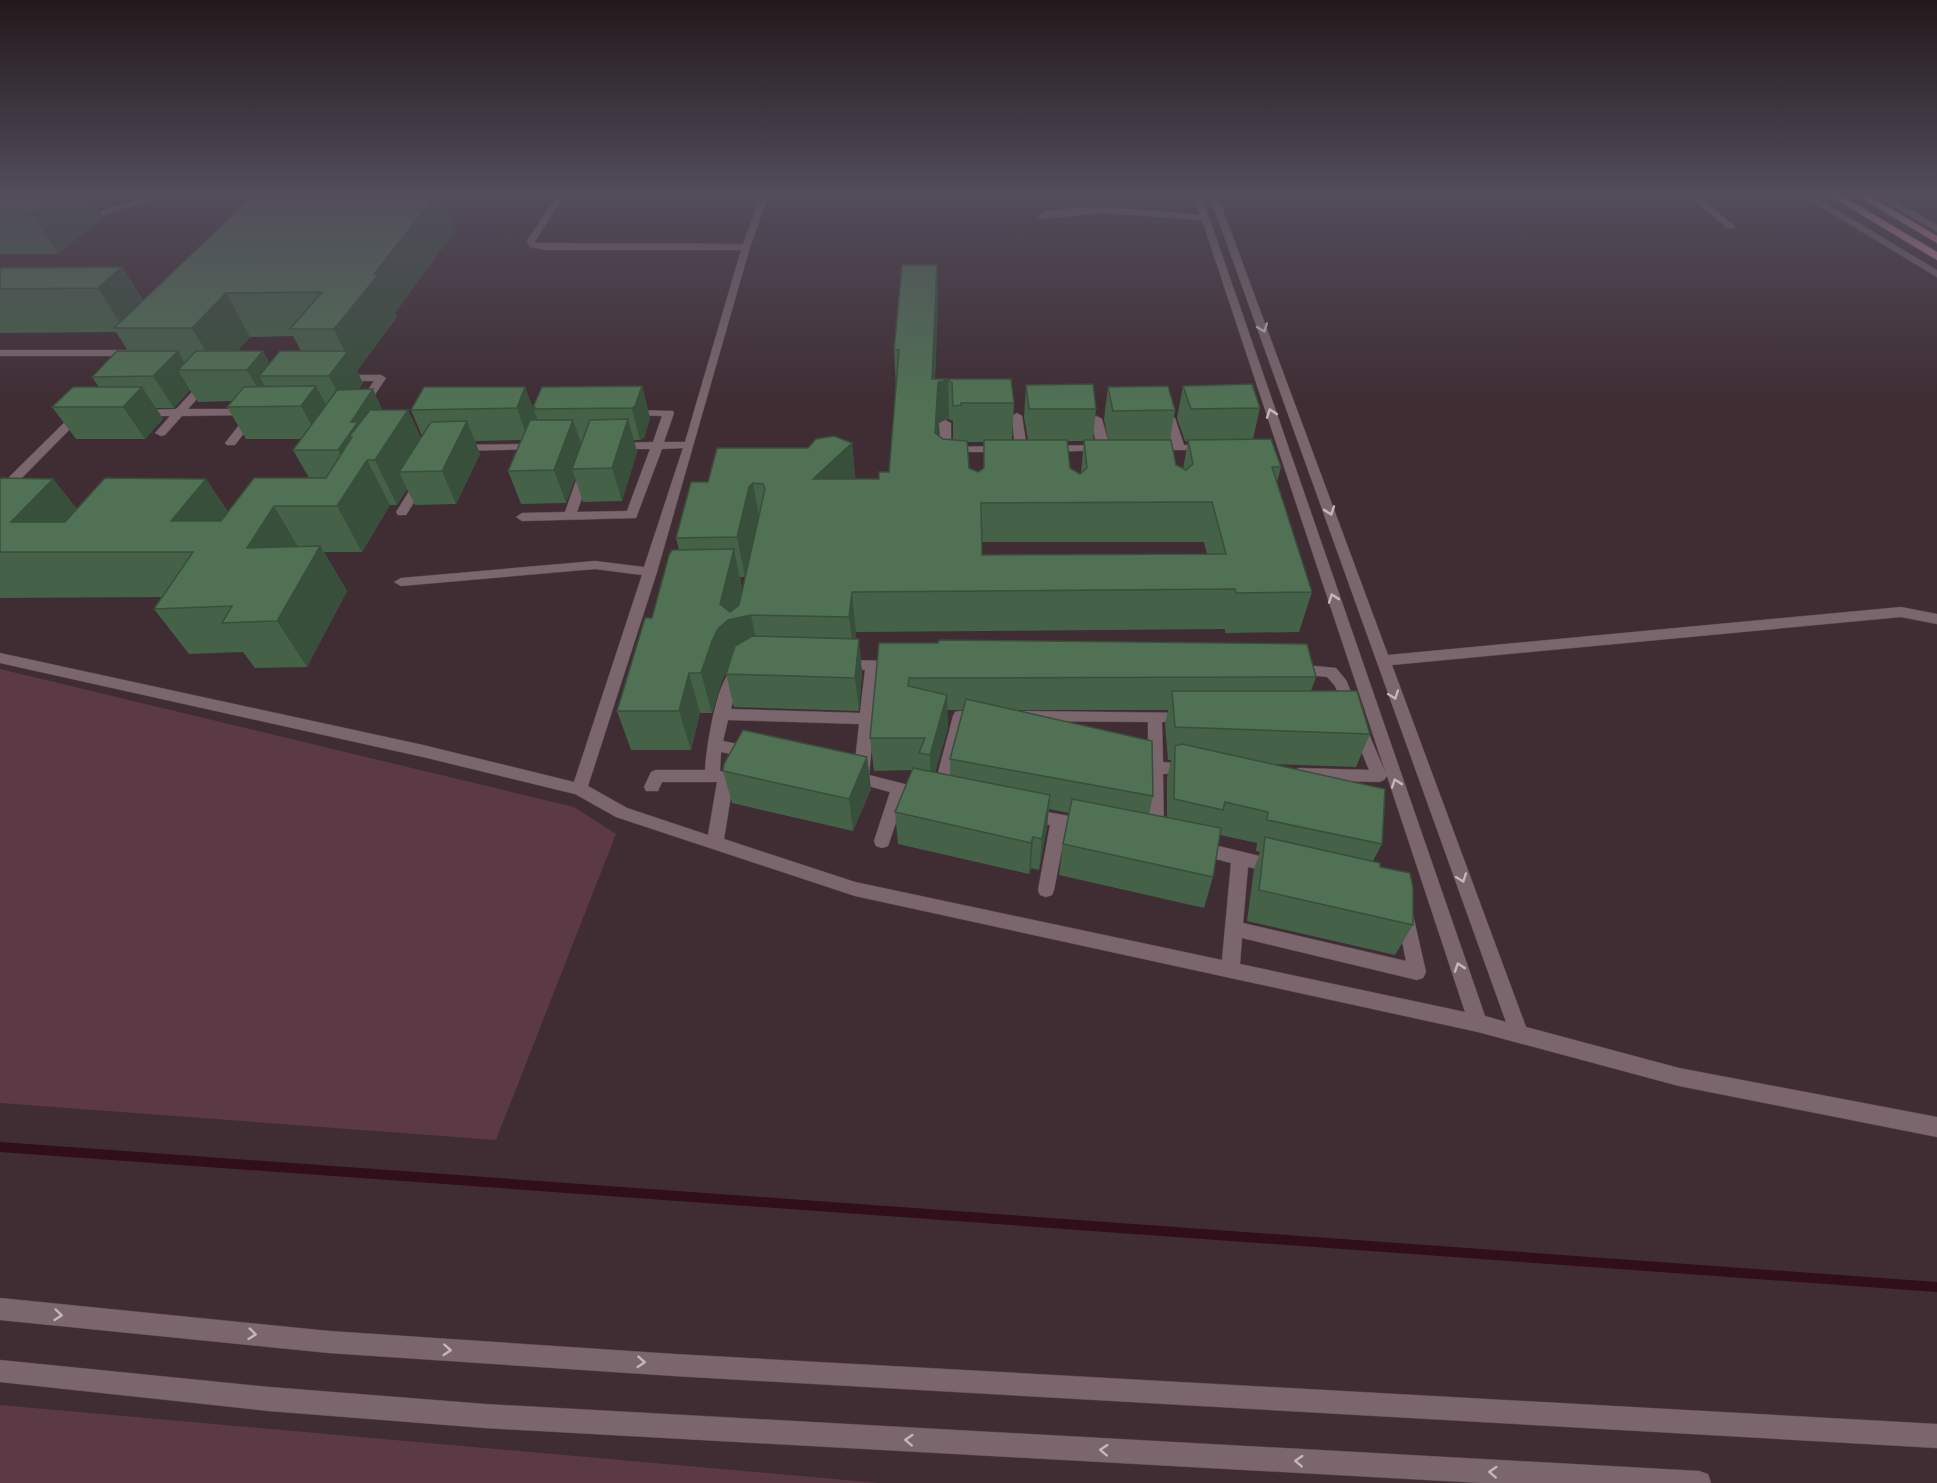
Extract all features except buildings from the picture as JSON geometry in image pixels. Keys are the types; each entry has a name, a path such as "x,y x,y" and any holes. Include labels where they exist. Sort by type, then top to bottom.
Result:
{"street":[{"path":"579,789 652,581 741,263"},
{"path":"1220,263 1282,448 1286,473 1478,1023"},
{"path":"1239,263 1519,1033"},
{"path":"1919,263 1937,274"},
{"path":"0,353 140,353 132,361"},
{"path":"161,433 211,377"},
{"path":"326,378 381,378 357,412"},
{"path":"0,493 85,412"},
{"path":"123,413 260,412 231,443"},
{"path":"522,517 632,515 669,413 614,414"},
{"path":"1017,416 1021,449"},
{"path":"1170,418 1179,448"},
{"path":"945,423 944,456 1021,449 1111,451 1097,419"},
{"path":"440,448 535,441 553,447"},
{"path":"604,446 689,445"},
{"path":"1141,448 1223,448"},
{"path":"1267,448 1282,448"},
{"path":"570,516 589,460"},
{"path":"402,512 429,466"},
{"path":"400,582 595,565 652,581"},
{"path":"1382,661 1901,612 1921,614 1937,619"},
{"path":"0,658 423,751 579,789 622,813 855,889 1478,1023 1679,1077 1937,1126"},
{"path":"712,776 714,745 732,677 742,666 750,664"},
{"path":"828,664 909,666"},
{"path":"860,778 873,665"},
{"path":"1276,669 1331,672 1341,684 1347,717 1379,776 1286,774"},
{"path":"722,714 868,719"},
{"path":"836,772 944,799 960,716 1202,717"},
{"path":"1155,717 1156,838"},
{"path":"1347,717 1373,717"},
{"path":"714,745 767,754"},
{"path":"1157,768 1204,770"},
{"path":"652,787 656,776 726,777 715,843"},
{"path":"882,841 899,789"},
{"path":"1016,812 1102,828"},
{"path":"1046,890 1059,820"},
{"path":"1188,846 1289,869"},
{"path":"1230,971 1240,858"},
{"path":"1235,929 1417,972 1401,892"},
{"path":"0,1309 330,1342 662,1364 1937,1436"},
{"path":"0,1371 269,1399 485,1416 1699,1483"}],"shaded area":[{"path":"0,669 574,807 616,834 496,1140 0,1103"},
{"path":"0,1405 879,1483 0,1483"}],"waterway":[{"path":"0,1147 1937,1287"}]}
